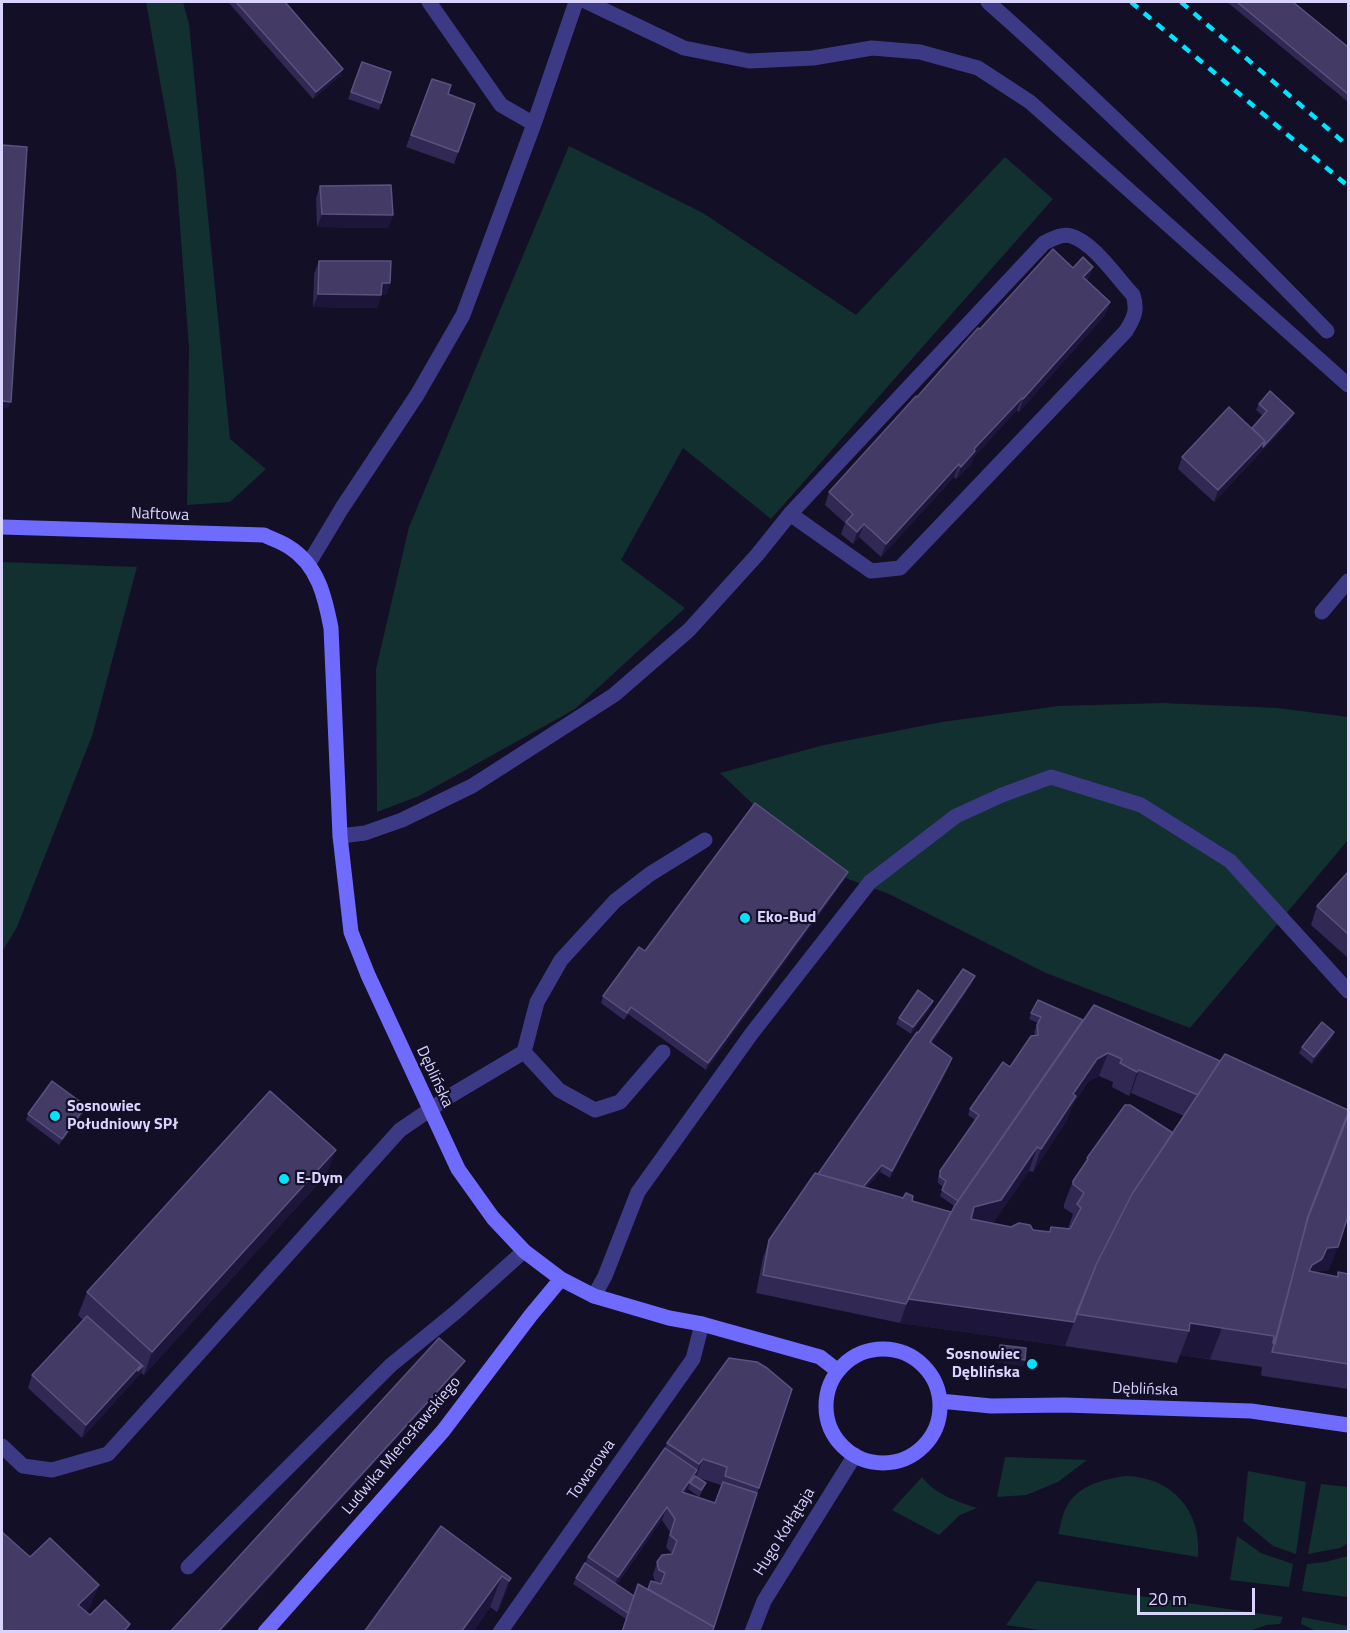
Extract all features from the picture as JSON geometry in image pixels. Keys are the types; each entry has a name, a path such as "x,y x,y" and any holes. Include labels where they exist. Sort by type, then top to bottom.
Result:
{"street":[{"path":"429,2 501,105 534,124"},
{"path":"309,563 417,395 463,315 534,124 576,2"},
{"path":"587,2 684,48 749,61 813,58 872,48 920,52 978,68 1030,102 1348,385"},
{"path":"988,2 1030,39 1223,225 1327,331"},
{"path":"340,836 365,833 402,820 472,786 614,695 689,630 757,555 790,514 1044,243 1056,237 1070,235 1088,244 1133,295 1136,304 1135,316 1126,331 900,568 871,571 790,514"},
{"name":"Naftowa","path":"2,527 264,535 290,547 309,563"},
{"name":"Dęblińska","path":"309,563 324,595 331,628 340,836 351,932 368,975 458,1169 493,1218 524,1251 561,1279 594,1296 820,1357 838,1371"},
{"path":"1322,612 1348,581"},
{"path":"594,1296 605,1276 638,1192 752,1033 870,882 956,816 1002,795 1051,777 1141,805 1230,861 1348,991"},
{"path":"2,1446 23,1466 52,1470 108,1454 400,1130 524,1052 537,1002 561,960 615,901 650,874 705,840"},
{"path":"524,1052 559,1090 595,1110 620,1101 663,1052"},
{"path":"188,1567 391,1365 456,1312 524,1251"},
{"name":"Ludwika Mierosławskiego","path":"264,1632 443,1431 561,1279"},
{"name":"Towarowa","path":"500,1632 693,1359 702,1324"},
{"path":"873,1349 899,1351 923,1364 932,1375 940,1401 940,1412 933,1433 918,1450 899,1460 876,1462 855,1455 842,1445 833,1432 828,1416 827,1401 830,1385 838,1371 859,1354 873,1349"},
{"name":"Dęblińska","path":"940,1401 991,1406 1064,1405 1251,1411 1348,1425"},
{"name":"Hugo Kołłątaja","path":"752,1632 764,1601 855,1455"}],"green space":[{"path":"146,2 183,2 189,24 230,439 266,469 230,502 187,505 189,348 176,171"},
{"path":"569,146 703,213 856,315 1005,157 1053,199 771,519 683,448 621,560 685,608 575,709 419,796 377,812 376,669 409,527"},
{"path":"2,562 137,567 92,736 17,927 2,952"},
{"path":"1162,703 1277,708 1348,717 1348,840 1190,1028 1046,973 889,894 848,879 756,807 720,773 824,745 942,722 1059,706"},
{"path":"1005,1457 1087,1460 1058,1482 1026,1495 997,1497"},
{"path":"1248,1471 1306,1482 1296,1554 1273,1546 1243,1521"},
{"path":"1126,1476 1157,1483 1170,1490 1181,1500 1195,1525 1198,1557 1058,1534 1065,1509 1078,1493 1101,1481"},
{"path":"922,1477 940,1493 977,1508 960,1515 939,1535 892,1510"},
{"path":"1321,1484 1348,1487 1348,1543 1340,1548 1308,1554"},
{"path":"1237,1536 1261,1553 1293,1564 1289,1587 1230,1580"},
{"path":"1348,1556 1348,1597 1302,1591 1307,1564"},
{"path":"1037,1581 1283,1617 1280,1624 1267,1625 1246,1632 1053,1632 1006,1625"},
{"path":"1302,1617 1348,1626 1348,1631 1316,1631 1301,1624"}],"building":[{"path":"236,2 285,2 343,69 316,92"},
{"path":"1237,2 1293,2 1348,47 1348,94"},
{"path":"362,62 391,72 381,103 351,92"},
{"path":"432,79 451,85 448,94 475,104 458,152 411,135"},
{"path":"2,145 27,147 11,402 2,401"},
{"path":"391,185 393,215 322,214 320,186"},
{"path":"1053,249 1073,268 1083,257 1093,267 1083,277 1110,302 1023,399 974,449 975,451 961,467 959,464 886,544 864,524 857,532 846,522 853,514 829,492"},
{"path":"319,261 391,261 390,283 382,283 381,295 318,294"},
{"path":"1270,391 1294,413 1263,447 1265,441 1252,428 1267,411 1259,404"},
{"path":"1229,407 1265,441 1218,490 1182,457"},
{"name":"Eko-Bud","path":"755,803 848,872 708,1063 631,1007 627,1013 603,996 639,947 645,951"},
{"path":"1348,872 1348,934 1317,906"},
{"path":"963,969 975,976 930,1042 952,1058 892,1171 882,1165 863,1187 818,1174 917,1032"},
{"path":"918,990 933,1001 913,1027 899,1018"},
{"path":"1038,1000 1083,1020 958,1201 942,1190 946,1181 940,1177 940,1171 979,1115 970,1109 1003,1062 1010,1067 1031,1036 1038,1035 1037,1025 1041,1017 1031,1013"},
{"path":"1094,1005 1220,1061 1198,1095 1139,1070 1137,1072 1120,1063 1122,1059 1108,1053 1097,1059 1073,1094 1076,1096 1041,1149 1037,1147 1001,1200 974,1207 971,1219 1011,1227 1019,1223 1030,1225 1033,1230 1050,1232 1051,1227 1070,1229 1081,1208 1077,1204 1084,1193 1073,1184 1073,1181 1125,1105 1130,1105 1173,1133 1132,1194 1096,1265 1074,1322 908,1299 954,1207"},
{"path":"1322,1022 1334,1032 1314,1057 1302,1047"},
{"path":"1225,1054 1348,1110 1308,1216 1275,1344 1273,1343 1274,1336 1190,1323 1189,1331 1076,1314 1096,1265 1132,1194"},
{"name":"Sosnowiec Południowy SPł","path":"52,1081 86,1106 62,1139 28,1114"},
{"path":"270,1091 336,1150 152,1352 87,1292"},
{"path":"1347,1118 1348,1216 1338,1247 1327,1248 1322,1259 1312,1265 1309,1271 1338,1277 1338,1272 1348,1274 1348,1364 1272,1352 1308,1218"},
{"path":"815,1173 903,1198 906,1193 913,1196 912,1201 951,1212 906,1304 763,1275 769,1240"},
{"path":"87,1316 141,1365 86,1425 32,1375"},
{"path":"88,1317 143,1366 138,1371 141,1365"},
{"path":"439,1338 465,1361 218,1632 170,1632"},
{"path":"1000,1345 1026,1348 1025,1360 999,1356"},
{"path":"729,1358 757,1362 792,1389 759,1488 725,1476 727,1467 703,1459 699,1464 667,1443"},
{"path":"665,1448 697,1470 682,1492 715,1503 723,1482 757,1493 714,1627 648,1589 651,1581 661,1584 665,1573 659,1570 657,1562 662,1555 672,1554 677,1541 670,1535 675,1519 667,1507 618,1577 588,1557"},
{"path":"695,1476 706,1483 701,1490 690,1483"},
{"path":"441,1526 511,1578 509,1581 502,1576 461,1632 364,1632"},
{"path":"2,1532 30,1557 50,1538 99,1585 78,1605 90,1615 105,1600 130,1624 123,1632 2,1632"},
{"path":"585,1563 634,1596 628,1613 576,1578"},
{"path":"638,1584 714,1627 712,1632 622,1632"}],"railway":[{"path":"1131,2 1348,186"},
{"path":"1181,2 1348,146"}],"place":[{"name":"Eko-Bud","path":"745,918"},
{"name":"Sosnowiec Południowy SPł","path":"55,1116"},
{"name":"E-Dym","path":"284,1179"},
{"name":"Sosnowiec Dęblińska","path":"1032,1364"}]}
